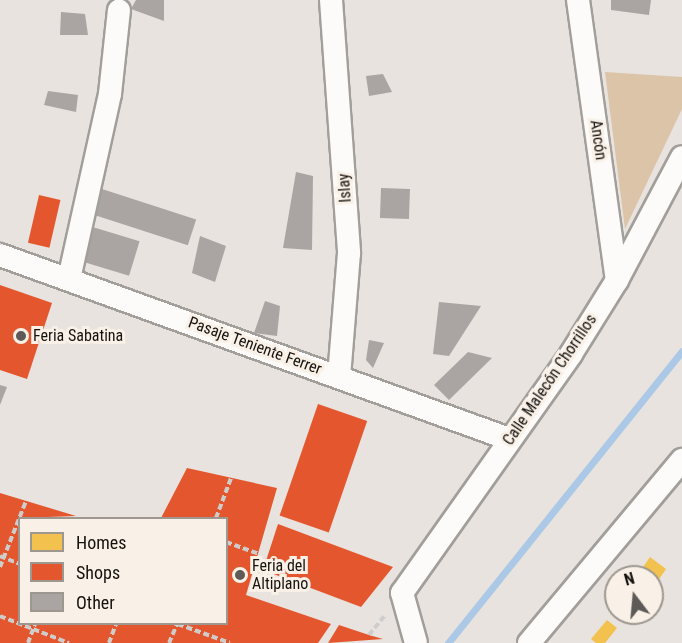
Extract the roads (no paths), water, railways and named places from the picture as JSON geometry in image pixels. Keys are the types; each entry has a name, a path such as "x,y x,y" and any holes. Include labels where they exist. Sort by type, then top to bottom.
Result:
{"street":[{"name":"Islay","path":"331,0 350,253 339,376"},
{"name":"Ancón","path":"578,0 617,280"},
{"path":"69,279 110,94 119,10"},
{"name":"Calle Malecón Chorrillos","path":"416,643 402,593 617,280 682,156"},
{"name":"Pasaje Teniente Ferrer","path":"0,255 509,439"},
{"path":"529,643 679,469"}],"waterway":[{"path":"448,643 682,351"}],"place":[{"name":"Feria Sabatina","path":"21,336"},
{"name":"Feria del Altiplano","path":"240,575"}]}
